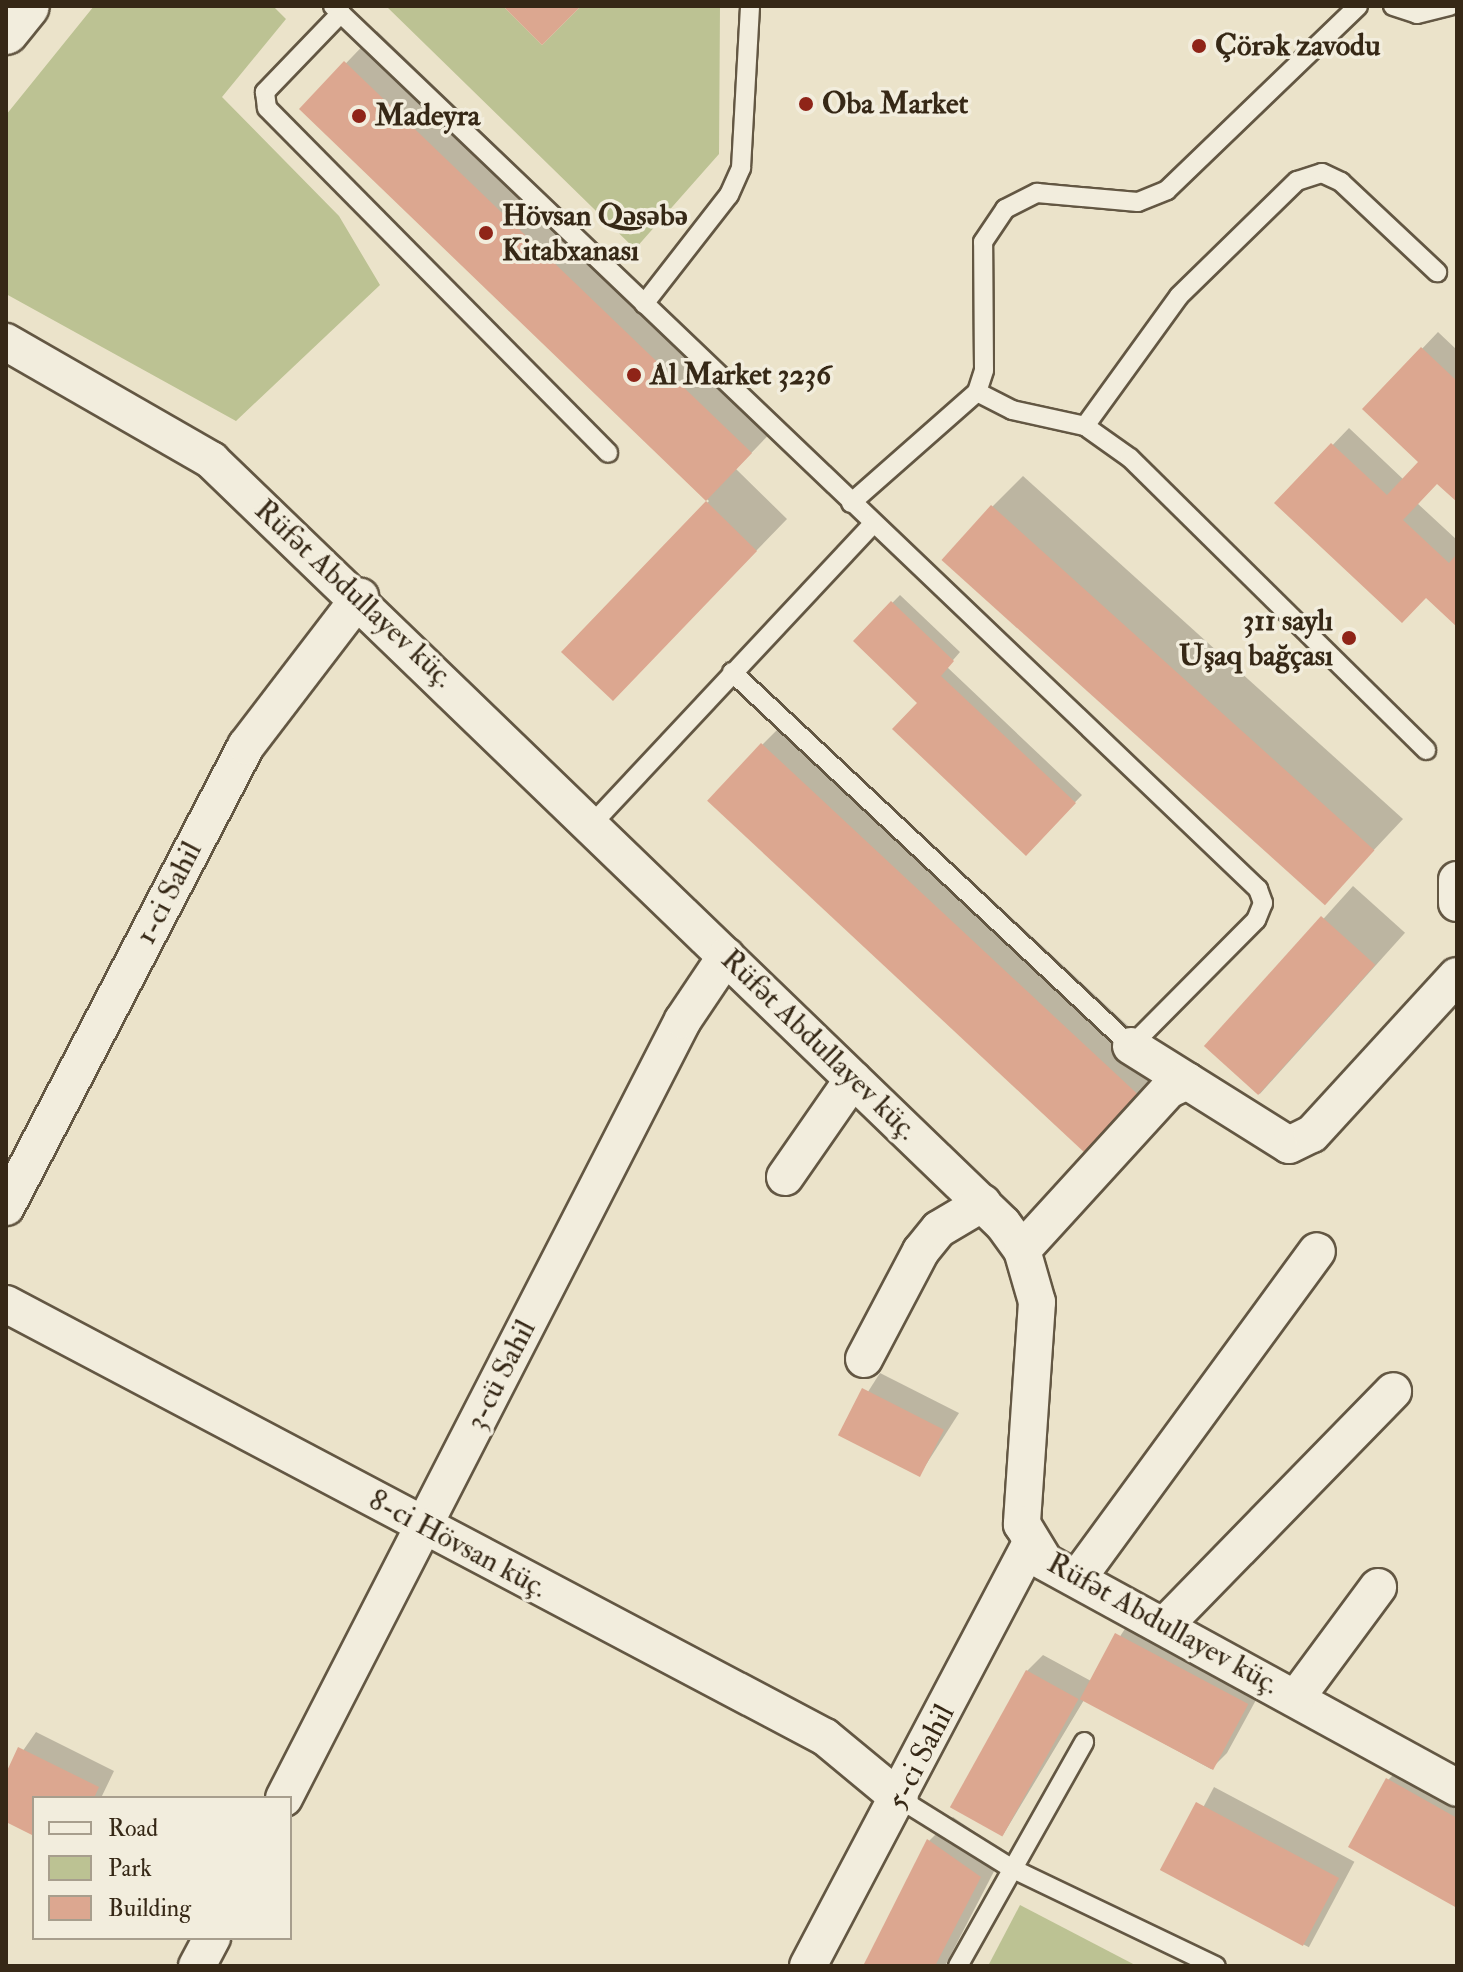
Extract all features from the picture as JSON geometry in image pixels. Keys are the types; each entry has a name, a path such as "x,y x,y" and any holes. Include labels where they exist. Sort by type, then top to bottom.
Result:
{"street":[{"name":"Rüfət Abdullayev küç.","path":"6,342 200,452 360,597 983,1203 1022,1250 1037,1302 1022,1497 1030,1545 1077,1579 1457,1788"},
{"name":"1-ci Sahil","path":"6,1207 246,746 360,597"},
{"path":"1457,880 1457,903"},
{"name":"3-cü Sahil","path":"285,1796 683,1020 726,956"},
{"path":"1131,1046 1289,1145 1312,1134 1457,976"},
{"path":"785,1177 853,1079"},
{"path":"1022,1250 1168,1090 1187,1081"},
{"path":"864,1359 921,1251 939,1229 983,1203"},
{"path":"1077,1579 1317,1251"},
{"name":"8-ci Hövsan küç.","path":"6,1304 825,1737 900,1799"},
{"path":"1164,1626 1393,1391"},
{"name":"5-ci Sahil","path":"808,1966 900,1799 1030,1545"},
{"path":"1296,1698 1378,1587"},
{"path":"197,1966 211,1940"}],"lane":[{"path":"644,304 729,195 741,168 750,6"},
{"path":"851,503 977,392 984,370 983,242 1005,209 1037,193 1138,202 1167,190 1358,6"},
{"path":"1393,6 1417,14 1450,6"},
{"path":"608,453 267,108 265,92 337,10 1258,889 1263,903 1256,920 1131,1046 732,672"},
{"path":"1085,426 1179,296 1297,181 1322,173 1341,182 1437,272"},
{"path":"977,392 1012,410 1085,426 1130,458 1426,750"},
{"path":"593,823 873,524"},
{"path":"958,1966 1084,1742"},
{"path":"900,1799 1011,1868 1216,1966"}],"green space":[{"path":"94,6 273,6 286,19 222,97 339,216 380,285 236,421 6,294 6,115"},
{"path":"386,6 503,6 542,45 581,6 720,6 719,154 635,249"},
{"path":"1020,1905 1137,1966 988,1966"}],"building":[{"path":"503,6 581,6 542,45"},
{"path":"344,61 752,453 706,501 299,109"},
{"path":"1421,347 1457,381 1457,502 1437,484 1403,520 1449,563 1457,554 1457,627 1426,598 1402,623 1274,503 1331,443 1387,495 1418,462 1362,409"},
{"path":"706,501 757,551 613,701 561,652"},
{"path":"991,505 1374,850 1325,905 941,560"},
{"path":"891,601 954,661 941,676 1076,803 1026,856 892,729 917,703 853,641"},
{"path":"761,743 1139,1096 1085,1153 707,801"},
{"path":"1321,916 1375,965 1258,1095 1204,1046"},
{"path":"862,1388 944,1430 920,1477 838,1435"},
{"path":"1115,1633 1248,1704 1213,1770 1080,1699"},
{"path":"1026,1670 1078,1699 1002,1836 950,1807"},
{"path":"18,1747 99,1787 95,1796 32,1796 32,1835 6,1822 6,1773"},
{"path":"1386,1778 1457,1818 1457,1908 1348,1847"},
{"path":"1196,1802 1339,1878 1303,1946 1160,1870"},
{"path":"927,1839 981,1877 935,1966 863,1966"}],"place":[{"name":"Çörək zavodu","path":"1199,46"},
{"name":"Oba Market","path":"806,104"},
{"name":"Madeyra","path":"359,116"},
{"name":"Hövsan Qəsəbə Kitabxanası","path":"486,233"},
{"name":"Al Market 3236","path":"634,375"},
{"name":"311 saylı Uşaq bağçası","path":"1349,638"}]}
